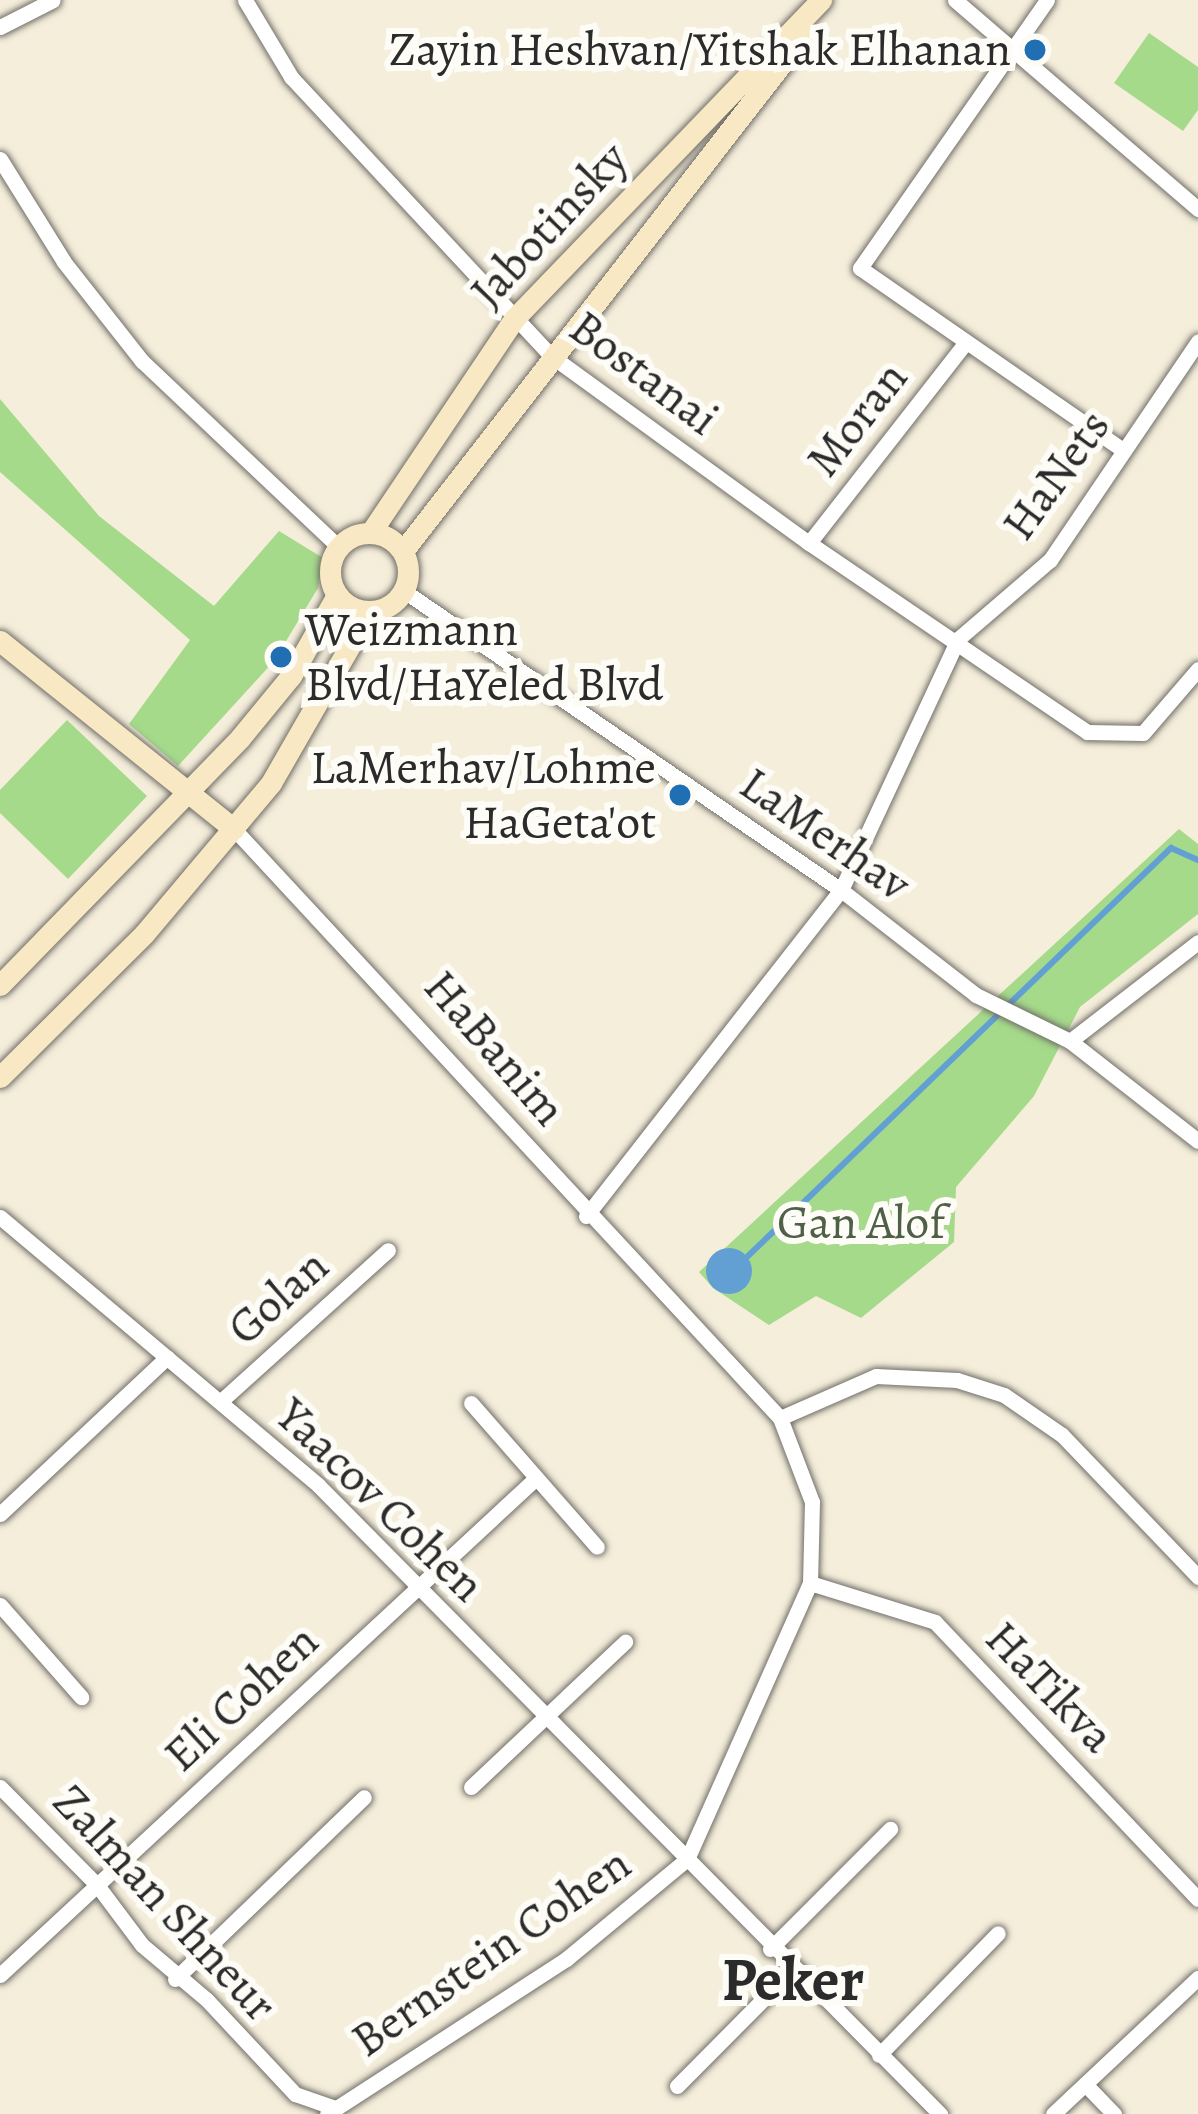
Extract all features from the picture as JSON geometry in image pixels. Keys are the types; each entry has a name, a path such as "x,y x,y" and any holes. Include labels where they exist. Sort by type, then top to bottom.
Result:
{"street":[{"path":"0,27 53,0"},
{"name":"Bostanai","path":"244,0 290,77 550,355 809,543 958,639 1087,732 1117,738 1143,733 1198,669"},
{"name":"Jabotinsky","path":"371,532 514,319 820,0"},
{"name":"Jabotinsky","path":"403,551 550,355 832,0"},
{"path":"955,0 1198,209"},
{"path":"1047,0 860,268 1123,450"},
{"path":"0,159 64,262 142,361 339,547"},
{"name":"HaNets","path":"958,639 1050,560 1198,341"},
{"name":"Moran","path":"809,543 966,342"},
{"path":"0,985 291,676 337,595 330,571 339,547 371,532 403,551 404,591 370,611 310,725 234,829 144,934 0,1077"},
{"name":"LaMerhav","path":"404,591 842,890 976,995 1070,1041 1194,1130"},
{"path":"337,595 370,611"},
{"path":"586,1216 842,890 958,639"},
{"name":"HaBanim","path":"0,641 182,794 234,829 415,1016 586,1216 780,1418 812,1502 810,1582"},
{"path":"1070,1041 1198,942"},
{"name":"Yaacov Cohen","path":"0,1217 318,1485 931,2111"},
{"name":"Golan","path":"221,1401 388,1250"},
{"path":"0,1514 166,1357"},
{"path":"780,1418 876,1376 957,1380 1004,1395 1062,1435 1198,1577"},
{"path":"471,1403 597,1547"},
{"name":"Eli Cohen","path":"0,1975 536,1478"},
{"name":"Bernstein Cohen","path":"331,2111 566,1959 687,1859 810,1582"},
{"name":"HaTikva","path":"810,1582 935,1622 1198,1899"},
{"path":"0,1605 81,1697"},
{"path":"471,1787 626,1642"},
{"name":"Zalman Shneur","path":"0,1786 97,1885 175,1979 207,2000 295,2094 331,2111"},
{"path":"175,1979 364,1797"},
{"path":"770,1949 890,1829"},
{"path":"879,2055 998,1933"},
{"path":"677,2086 792,1970"},
{"path":"1053,2114 1198,1978"},
{"path":"1085,2084 1114,2114"}],"green space":[{"path":"1149,33 1198,67 1198,110 1183,131 1114,83"},
{"path":"0,399 99,516 214,606 279,531 323,558 318,588 274,661 178,766 129,724 190,640 0,472"},
{"path":"67,720 147,796 68,879 0,813 0,790"},
{"name":"Gan Alof","path":"1179,829 1198,844 1198,914 1080,1007 1034,1096 956,1187 954,1242 861,1318 816,1296 769,1325 713,1288 699,1272"}],"water":[{"path":"729,1248 745,1255 752,1271 745,1287 729,1294 713,1287 706,1271 713,1255"}],"waterway":[{"path":"748,1256 1171,848 1198,860"}],"place":[{"name":"Zayin Heshvan/Yitshak Elhanan","path":"1035,50"},
{"name":"Weizmann Blvd/HaYeled Blvd","path":"281,657"},
{"name":"LaMerhav/Lohme HaGeta'ot","path":"680,795"}],"district":[{"name":"Peker","path":"793,1980"}]}
